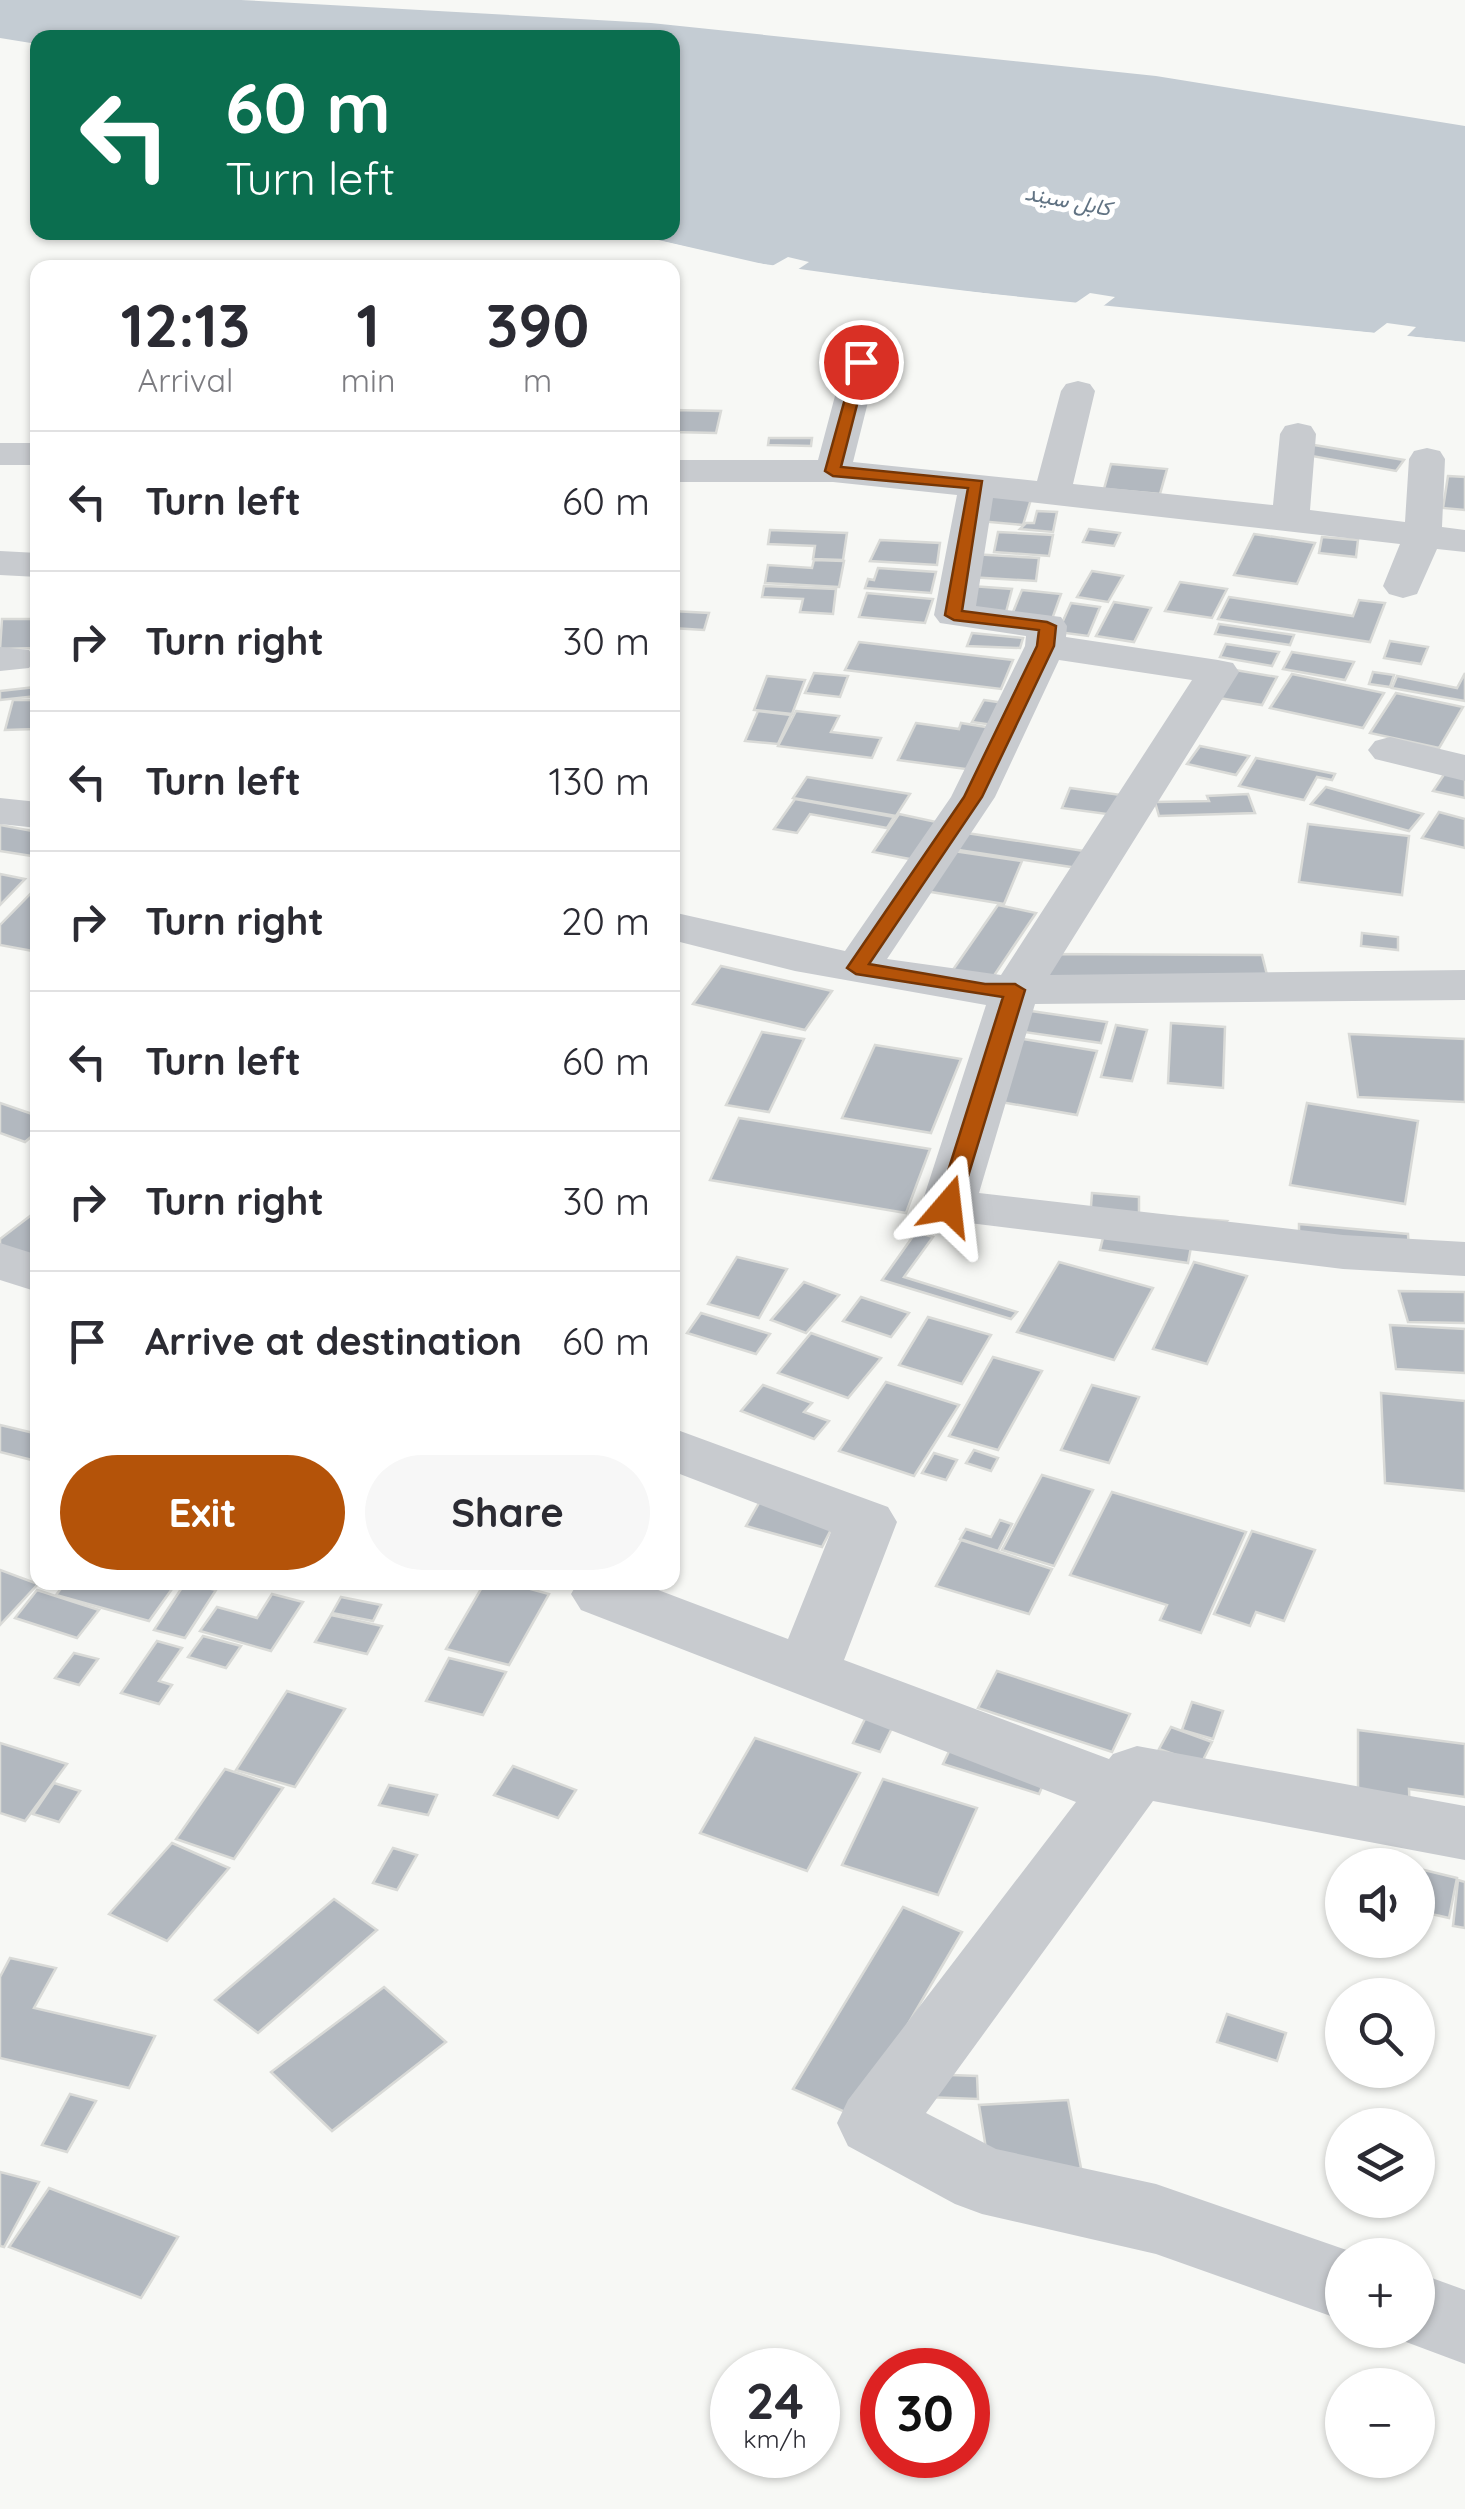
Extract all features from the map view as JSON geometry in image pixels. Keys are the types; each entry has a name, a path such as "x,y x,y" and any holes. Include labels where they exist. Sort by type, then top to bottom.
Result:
{"street":[{"path":"833,471 861,362"},
{"path":"1053,492 1078,391"},
{"path":"1291,519 1298,434"},
{"path":"0,454 30,454"},
{"path":"1402,586 1423,536 1427,459"},
{"path":"680,470 833,471 1053,492 1465,540"},
{"path":"856,968 973,797 1046,646 1047,626 954,615 977,484"},
{"path":"0,563 30,565"},
{"path":"1046,646 1218,672 1015,990 948,1206 1343,1252 1465,1260"},
{"path":"1390,750 1465,768"},
{"path":"0,811 30,813"},
{"path":"680,928 795,958 985,990 1465,985"},
{"path":"0,1260 30,1272"},
{"path":"680,1451 866,1522 807,1671"},
{"path":"602,1594 1123,1792"},
{"path":"1325,2278 1156,2218 982,2180 875,2123 1138,1772 1465,1833"},
{"path":"1435,2316 1465,2327"}],"water":[{"name":"کابل سيند","path":"0,0 241,0 651,23 1156,76 1465,126 1465,342 943,289 749,262 657,240 680,240 680,30 30,30 30,43 0,38"}],"pier":[{"path":"639,240 658,240 772,266 788,257 809,262 797,270 1074,304 1090,293 1115,297 1102,307 1374,333 1387,323 1416,327 1407,336 1465,342 1465,347 1099,312 794,275"}],"building":[{"path":"680,410 721,411 716,433 680,432"},
{"path":"769,438 812,438 811,446 768,445"},
{"path":"1314,445 1404,460 1396,471 1306,455"},
{"path":"1111,464 1167,469 1160,494 1104,489"},
{"path":"1448,476 1465,477 1465,510 1443,508"},
{"path":"986,492 1032,496 1023,525 978,521"},
{"path":"1037,511 1057,512 1053,532 1020,529 1026,523 1034,523"},
{"path":"1089,529 1120,533 1114,546 1083,542"},
{"path":"770,530 847,533 843,560 813,559 815,546 768,544"},
{"path":"998,532 1053,535 1049,556 994,552"},
{"path":"1254,534 1315,543 1297,584 1234,575"},
{"path":"1322,537 1358,540 1356,557 1319,553"},
{"path":"880,540 940,543 937,565 870,561"},
{"path":"972,554 1039,558 1036,581 969,577"},
{"path":"814,560 844,561 839,587 765,583 768,565 812,568"},
{"path":"878,568 936,572 931,593 865,588 868,579 874,580"},
{"path":"1092,571 1123,576 1108,602 1077,597"},
{"path":"1180,582 1227,589 1212,618 1165,611"},
{"path":"764,586 836,589 833,614 800,612 803,599 762,597"},
{"path":"971,586 1012,589 1005,616 964,612"},
{"path":"1022,590 1061,594 1051,622 1011,617"},
{"path":"867,593 933,599 925,623 859,617"},
{"path":"1229,597 1353,616 1359,600 1385,603 1370,642 1218,619"},
{"path":"1114,602 1151,608 1134,642 1096,636"},
{"path":"1071,603 1100,607 1088,636 1058,632"},
{"path":"680,611 709,613 704,630 680,628"},
{"path":"2,619 30,619 30,648 0,649"},
{"path":"1219,624 1294,635 1290,645 1215,634"},
{"path":"972,633 1023,638 1020,648 967,646"},
{"path":"1390,641 1428,647 1421,664 1384,658"},
{"path":"859,642 1013,660 1001,689 845,670"},
{"path":"1226,644 1279,652 1272,666 1220,657"},
{"path":"1292,652 1354,662 1345,680 1283,669"},
{"path":"1235,670 1277,677 1262,705 1219,698"},
{"path":"1373,672 1394,675 1390,687 1369,684"},
{"path":"814,673 848,676 840,697 805,693"},
{"path":"1465,673 1465,701 1392,688 1397,676 1457,688"},
{"path":"1292,674 1384,693 1363,728 1270,708"},
{"path":"767,676 805,680 792,714 754,710"},
{"path":"30,688 30,697 0,700 0,691"},
{"path":"1396,693 1463,707 1439,748 1370,733"},
{"path":"13,700 30,700 30,729 5,730"},
{"path":"984,700 1011,704 1000,726 972,722"},
{"path":"758,711 791,715 778,744 745,741"},
{"path":"796,711 839,716 831,732 881,738 872,758 778,746"},
{"path":"916,723 959,729 961,723 992,728 973,770 898,760"},
{"path":"1200,746 1249,756 1236,775 1187,764"},
{"path":"1256,758 1335,774 1332,780 1317,777 1304,800 1239,786"},
{"path":"1449,767 1465,771 1465,798 1433,791"},
{"path":"807,777 910,794 896,816 793,798"},
{"path":"1326,787 1423,814 1409,831 1311,804"},
{"path":"1070,788 1121,795 1114,815 1062,808"},
{"path":"1248,794 1255,813 1159,816 1155,802 1209,801 1207,796"},
{"path":"795,799 894,817 887,828 810,814 797,833 774,829"},
{"path":"1439,812 1465,819 1465,848 1422,838"},
{"path":"899,814 941,823 915,860 873,852"},
{"path":"1308,824 1409,836 1402,895 1299,882"},
{"path":"0,825 30,831 30,856 0,851"},
{"path":"960,832 1084,851 1078,868 952,849"},
{"path":"940,849 1022,861 1004,904 919,890"},
{"path":"0,874 25,879 0,905"},
{"path":"30,894 30,951 0,945 0,925"},
{"path":"998,905 1036,913 987,986 948,977"},
{"path":"1362,933 1398,937 1398,950 1361,946"},
{"path":"1039,954 1262,955 1268,979 1043,978"},
{"path":"721,966 832,991 805,1030 693,1004"},
{"path":"1024,1010 1107,1022 1101,1043 1017,1031"},
{"path":"1171,1023 1225,1027 1223,1088 1168,1083"},
{"path":"1116,1025 1147,1030 1132,1081 1101,1077"},
{"path":"762,1032 804,1039 769,1112 726,1105"},
{"path":"1349,1034 1465,1039 1465,1102 1358,1097"},
{"path":"1017,1038 1097,1051 1077,1115 995,1101"},
{"path":"875,1045 961,1059 931,1133 842,1118"},
{"path":"0,1103 30,1113 30,1138 25,1142 0,1133"},
{"path":"1307,1103 1418,1121 1405,1204 1290,1185"},
{"path":"739,1118 930,1149 906,1213 710,1180"},
{"path":"1092,1193 1139,1197 1139,1214 1227,1221 1220,1230 1090,1219"},
{"path":"30,1216 30,1261 0,1248 0,1239"},
{"path":"1299,1224 1408,1234 1409,1250 1299,1240"},
{"path":"916,1232 933,1237 904,1277 1017,1312 1011,1319 882,1280"},
{"path":"1104,1234 1191,1247 1188,1263 1100,1250"},
{"path":"737,1257 787,1269 759,1318 708,1304"},
{"path":"1059,1262 1153,1288 1114,1360 1017,1332"},
{"path":"1194,1262 1247,1276 1207,1364 1153,1349"},
{"path":"804,1282 839,1295 806,1333 771,1320"},
{"path":"1399,1291 1465,1292 1465,1323 1408,1322"},
{"path":"861,1297 909,1313 891,1337 843,1321"},
{"path":"701,1313 770,1334 756,1354 687,1333"},
{"path":"928,1317 991,1335 962,1384 899,1365"},
{"path":"1390,1325 1465,1329 1465,1373 1396,1369"},
{"path":"811,1333 881,1358 848,1398 778,1373"},
{"path":"993,1357 1042,1371 998,1450 949,1436"},
{"path":"886,1382 959,1405 914,1476 839,1451"},
{"path":"763,1385 812,1403 804,1412 829,1421 814,1439 741,1411"},
{"path":"1092,1385 1139,1397 1109,1463 1061,1450"},
{"path":"1381,1393 1465,1401 1465,1491 1385,1483"},
{"path":"0,1425 30,1432 30,1460 0,1452"},
{"path":"974,1450 998,1458 991,1471 966,1463"},
{"path":"934,1453 957,1460 946,1480 922,1473"},
{"path":"1042,1475 1093,1490 1054,1566 1002,1550"},
{"path":"1112,1492 1246,1532 1201,1633 1160,1620 1167,1605 1070,1575"},
{"path":"763,1496 838,1516 822,1547 746,1526"},
{"path":"1000,1520 1012,1524 998,1551 960,1539 966,1529 991,1537"},
{"path":"1252,1531 1315,1550 1284,1621 1256,1612 1250,1626 1214,1614"},
{"path":"961,1540 1052,1569 1029,1614 936,1586"},
{"path":"0,1570 30,1581 32,1590 0,1625"},
{"path":"37,1590 99,1610 77,1638 15,1618"},
{"path":"60,1590 171,1590 149,1621 56,1595"},
{"path":"180,1590 216,1590 185,1638 154,1630"},
{"path":"480,1590 534,1590 549,1594 509,1665 446,1649"},
{"path":"272,1594 303,1602 271,1651 200,1631 217,1607 257,1618"},
{"path":"341,1597 381,1605 373,1621 332,1613"},
{"path":"331,1615 382,1626 367,1654 315,1642"},
{"path":"203,1636 241,1646 226,1668 188,1657"},
{"path":"157,1641 182,1648 159,1681 172,1685 159,1704 121,1693"},
{"path":"74,1653 98,1659 79,1685 55,1678"},
{"path":"449,1658 506,1672 483,1715 426,1701"},
{"path":"997,1671 1130,1714 1112,1752 978,1708"},
{"path":"287,1691 345,1709 295,1787 236,1770"},
{"path":"1192,1702 1223,1711 1213,1739 1182,1730"},
{"path":"869,1711 896,1720 880,1752 853,1743"},
{"path":"1171,1727 1212,1742 1201,1764 1159,1749"},
{"path":"1358,1730 1465,1744 1465,1797 1409,1789 1410,1816 1358,1808"},
{"path":"755,1738 860,1773 807,1871 700,1833"},
{"path":"954,1741 1049,1771 1039,1794 943,1764"},
{"path":"0,1743 67,1764 25,1821 0,1813"},
{"path":"513,1766 576,1790 558,1818 494,1795"},
{"path":"225,1769 283,1788 234,1859 176,1839"},
{"path":"883,1779 977,1808 938,1895 842,1865"},
{"path":"54,1783 80,1791 59,1822 33,1814"},
{"path":"389,1785 437,1795 428,1815 379,1805"},
{"path":"172,1843 229,1868 167,1941 109,1914"},
{"path":"393,1848 417,1855 397,1890 373,1883"},
{"path":"1435,1873 1457,1878 1449,1918 1435,1915"},
{"path":"1458,1880 1465,1882 1465,1928 1453,1926"},
{"path":"334,1899 377,1930 258,2033 215,2000"},
{"path":"903,1907 962,1932 854,2116 793,2089"},
{"path":"10,1958 56,1968 34,2008 155,2036 129,2088 0,2058 0,1977"},
{"path":"384,1987 446,2042 332,2131 271,2072"},
{"path":"1227,2014 1286,2033 1277,2061 1217,2042"},
{"path":"924,2074 977,2076 978,2099 925,2097"},
{"path":"70,2094 96,2101 67,2152 42,2145"},
{"path":"1068,2100 1081,2168 990,2174 979,2105"},
{"path":"0,2172 39,2182 4,2247 0,2246"},
{"path":"49,2188 178,2237 141,2298 9,2247"}],"route":[{"path":"861,362 833,471 977,484 954,615 1047,626 1046,646 973,797 856,968 985,990 1015,990 948,1206"}]}
